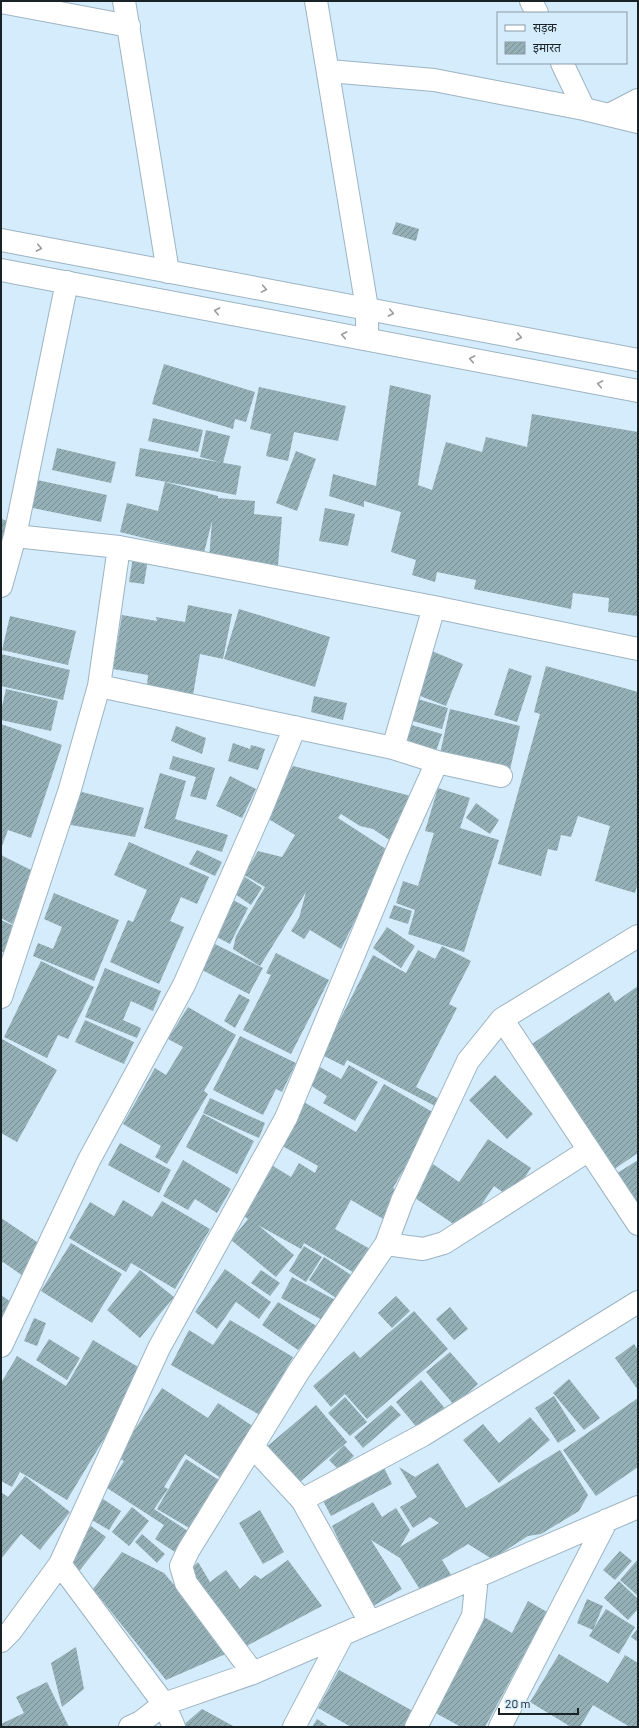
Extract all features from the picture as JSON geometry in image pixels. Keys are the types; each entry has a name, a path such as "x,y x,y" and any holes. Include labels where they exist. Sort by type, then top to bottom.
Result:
{"street":[{"path":"124,1 168,272"},
{"path":"316,1 329,71 367,308 367,339"},
{"path":"531,1 536,12"},
{"path":"1,2 129,26"},
{"path":"562,64 584,109"},
{"path":"329,71 434,80 584,109 638,122"},
{"path":"609,115 638,100"},
{"path":"1,240 638,360"},
{"path":"1,270 638,391"},
{"path":"1,586 15,536 67,282"},
{"path":"15,536 119,547 434,607 638,649"},
{"path":"1,997 70,789 99,686 119,547"},
{"path":"393,748 434,607"},
{"path":"99,686 393,748 437,762 501,776"},
{"path":"1,1346 90,1160 184,985 261,810 295,727"},
{"path":"1,1641 11,1631 60,1564 159,1348 286,1118 396,853 437,762"},
{"path":"253,1673 186,1583 181,1566 188,1551 299,1371 386,1244 402,1201 468,1061 502,1019 638,936"},
{"path":"502,1019 638,1224"},
{"path":"386,1244 423,1249 444,1243 589,1150"},
{"path":"302,1500 423,1435 638,1302"},
{"path":"253,1446 302,1500 370,1622"},
{"path":"136,1725 164,1704 253,1673 638,1507"},
{"path":"500,1727 607,1520"},
{"path":"60,1564 164,1704 174,1727"},
{"path":"416,1727 473,1616 477,1576"},
{"path":"294,1727 343,1634"}],"building":[{"path":"396,222 419,229 416,241 392,234"},
{"path":"164,364 255,392 246,422 235,419 233,429 152,404"},
{"path":"390,385 431,395 418,485 432,490 446,442 482,452 486,437 527,447 532,414 638,432 637,616 608,612 609,598 573,593 571,609 474,589 476,580 437,572 435,582 412,575 416,560 391,552 401,512 364,501 364,507 329,496 333,474 376,486"},
{"path":"259,387 346,406 338,441 294,432 288,461 266,456 271,434 250,429"},
{"path":"153,418 203,430 198,452 148,441"},
{"path":"206,430 230,436 223,463 200,457"},
{"path":"57,448 116,462 111,483 52,470"},
{"path":"140,448 241,466 236,495 135,476"},
{"path":"296,451 316,459 297,511 276,503"},
{"path":"28,478 107,495 101,522 23,506"},
{"path":"165,482 218,496 218,498 255,501 254,514 282,517 278,565 209,559 212,521 204,553 120,532 127,503 158,511"},
{"path":"325,508 355,514 348,546 319,541"},
{"path":"1,519 8,521 1,543"},
{"path":"133,557 148,559 144,584 129,582"},
{"path":"188,605 232,614 223,659 200,654 193,695 147,685 148,675 113,669 122,615 157,621 156,617 185,622"},
{"path":"239,609 330,637 315,687 224,659"},
{"path":"10,616 76,631 68,665 2,650"},
{"path":"427,649 463,664 446,706 410,692"},
{"path":"1,654 70,670 63,700 1,686"},
{"path":"546,666 638,692 638,883 635,893 595,881 610,826 578,816 571,837 561,835 557,851 548,849 541,876 498,864 540,714 534,712"},
{"path":"509,668 532,676 517,722 494,715"},
{"path":"6,689 58,701 51,731 1,720 1,711"},
{"path":"314,696 347,703 343,720 311,712"},
{"path":"411,697 448,708 442,729 405,719"},
{"path":"450,709 520,726 509,774 437,767"},
{"path":"405,723 442,734 434,757 401,743"},
{"path":"1,724 62,745 31,838 8,830 2,846"},
{"path":"176,726 206,738 202,754 171,741"},
{"path":"233,743 250,749 251,745 265,749 258,770 228,761"},
{"path":"173,756 215,768 206,800 190,796 196,777 169,769"},
{"path":"293,766 415,797 394,843 373,829 360,826 341,814 338,818 389,851 341,949 310,930 304,939 291,931 299,918 306,892 260,966 233,949 236,936 265,887 244,875 258,851 282,857 295,835 262,815"},
{"path":"160,773 186,781 175,819 228,835 222,852 144,828"},
{"path":"230,776 256,789 242,818 216,806"},
{"path":"438,788 470,798 460,828 499,840 464,952 408,934 415,910 396,903 403,881 418,886 434,833 425,831"},
{"path":"78,791 144,808 135,837 66,824"},
{"path":"476,803 499,820 490,834 466,818"},
{"path":"129,842 209,877 197,904 181,897 170,921 184,927 159,984 110,962 128,920 133,922 147,890 114,875"},
{"path":"197,850 222,862 215,876 189,864"},
{"path":"1,855 37,873 12,924 1,918"},
{"path":"245,877 262,888 251,905 235,894"},
{"path":"54,893 119,920 94,981 33,956 38,943 53,949 62,927 44,919"},
{"path":"233,900 248,908 230,944 215,936"},
{"path":"394,905 412,911 408,924 389,918"},
{"path":"1,920 21,929 10,955 1,951"},
{"path":"387,927 415,946 401,968 373,948"},
{"path":"215,944 263,968 249,994 202,970"},
{"path":"442,946 471,961 449,1004 457,1008 416,1087 439,1099 435,1106 347,1060 344,1066 322,1055 373,955 406,973 418,950 435,959"},
{"path":"276,953 329,980 291,1054 243,1030 271,975 266,973"},
{"path":"41,961 94,987 68,1039 58,1035 47,1058 4,1037"},
{"path":"105,968 161,991 153,1011 131,1001 123,1020 141,1028 137,1038 85,1017"},
{"path":"638,986 638,1153 610,1172 526,1048 609,992 615,1002"},
{"path":"239,994 250,1000 235,1028 224,1021"},
{"path":"188,1007 236,1035 204,1091 208,1094 167,1164 155,1157 161,1146 123,1124 155,1068 166,1075 183,1047 168,1039"},
{"path":"85,1020 134,1042 124,1064 75,1042"},
{"path":"240,1036 296,1063 282,1092 276,1089 263,1115 213,1090"},
{"path":"2,1039 57,1070 17,1142 1,1133"},
{"path":"349,1065 378,1082 355,1121 323,1103 327,1096 310,1085 320,1067 341,1079"},
{"path":"495,1075 533,1114 507,1139 469,1100"},
{"path":"384,1084 436,1114 393,1188 401,1193 385,1220 351,1200 335,1229 370,1249 356,1274 304,1243 301,1249 258,1225 294,1255 276,1277 231,1240 248,1219 244,1216 273,1166 291,1177 299,1163 315,1173 318,1166 277,1143 302,1101 356,1132"},
{"path":"210,1098 265,1123 259,1138 203,1113"},
{"path":"203,1114 254,1141 237,1174 186,1147"},
{"path":"488,1139 531,1168 511,1198 494,1186 464,1231 412,1196 433,1164 459,1182"},
{"path":"120,1143 171,1170 159,1193 108,1165"},
{"path":"183,1160 231,1189 217,1213 195,1199 188,1210 163,1196"},
{"path":"638,1160 638,1220 611,1177"},
{"path":"123,1200 152,1217 162,1201 210,1229 175,1289 131,1263 126,1272 69,1238 90,1202 114,1216"},
{"path":"1,1218 43,1246 23,1276 3,1262 1,1264"},
{"path":"71,1243 122,1274 92,1323 41,1291"},
{"path":"304,1246 322,1257 306,1282 289,1271"},
{"path":"324,1257 357,1279 342,1302 309,1280"},
{"path":"225,1269 271,1302 259,1319 236,1302 217,1329 195,1312"},
{"path":"140,1270 174,1297 140,1338 107,1310"},
{"path":"261,1270 280,1283 270,1296 251,1283"},
{"path":"292,1277 339,1302 328,1323 281,1298"},
{"path":"1,1295 11,1302 1,1318"},
{"path":"396,1296 410,1311 392,1328 378,1313"},
{"path":"278,1302 318,1327 298,1350 262,1325"},
{"path":"450,1307 468,1329 454,1340 436,1319"},
{"path":"414,1311 448,1349 367,1419 345,1394 331,1407 313,1386 354,1351 360,1358"},
{"path":"34,1318 46,1323 37,1346 24,1341"},
{"path":"230,1320 293,1357 260,1415 171,1365 189,1330 213,1345"},
{"path":"49,1339 80,1358 67,1380 36,1360"},
{"path":"93,1340 145,1371 67,1500 20,1472 12,1487 1,1481 1,1383 17,1356 66,1386"},
{"path":"634,1344 638,1350 638,1390 615,1358"},
{"path":"450,1352 478,1384 454,1405 426,1372"},
{"path":"569,1379 600,1418 584,1430 553,1393"},
{"path":"421,1380 448,1412 422,1434 396,1402"},
{"path":"162,1388 208,1418 218,1403 260,1431 227,1482 185,1454 164,1487 168,1489 154,1509 191,1533 178,1554 155,1539 164,1525 107,1488 124,1461 117,1457"},
{"path":"554,1396 576,1431 558,1443 535,1408"},
{"path":"345,1397 367,1422 350,1436 328,1413"},
{"path":"638,1398 638,1467 596,1496 563,1450"},
{"path":"316,1405 347,1442 295,1486 264,1449"},
{"path":"391,1405 401,1415 363,1448 354,1437"},
{"path":"530,1417 550,1440 499,1483 463,1440 483,1424 499,1443"},
{"path":"344,1445 354,1456 339,1470 329,1460"},
{"path":"560,1450 588,1495 579,1511 541,1534 528,1536 492,1559 468,1544 442,1560 453,1578 424,1596 400,1558 371,1540 402,1589 370,1608 332,1526 373,1502 382,1517 396,1508 410,1530 400,1547 439,1523 430,1517 413,1528 400,1507 417,1497 399,1467 415,1477 438,1463 466,1508"},
{"path":"186,1459 222,1482 196,1532 157,1509"},
{"path":"381,1462 392,1484 331,1516 320,1495"},
{"path":"25,1476 70,1512 40,1550 21,1534 1,1559 1,1492 8,1497"},
{"path":"103,1499 121,1511 109,1530 90,1519"},
{"path":"132,1507 149,1521 129,1546 112,1532"},
{"path":"260,1510 284,1552 263,1564 239,1523"},
{"path":"91,1526 106,1537 73,1579 63,1564"},
{"path":"142,1534 165,1554 157,1563 135,1542"},
{"path":"620,1551 632,1561 615,1580 603,1570"},
{"path":"122,1552 164,1573 230,1652 166,1680 93,1589"},
{"path":"638,1559 638,1596 620,1580"},
{"path":"288,1560 322,1606 241,1649 185,1575 198,1562 210,1582 226,1570 240,1589 255,1575 261,1579"},
{"path":"619,1581 638,1599 638,1609 628,1620 604,1598"},
{"path":"587,1599 603,1606 593,1630 577,1623"},
{"path":"528,1601 547,1612 485,1727 461,1727 432,1711 482,1616 512,1633"},
{"path":"606,1609 635,1627 619,1654 589,1636"},
{"path":"638,1628 638,1642 631,1637"},
{"path":"76,1647 84,1689 62,1707 51,1663"},
{"path":"559,1654 608,1683 625,1655 638,1663 638,1727 630,1727 593,1705 580,1727 571,1727 530,1702"},
{"path":"339,1670 420,1715 413,1727 351,1727 318,1708"},
{"path":"47,1682 69,1727 1,1727 1,1724 24,1713 16,1697"},
{"path":"202,1709 235,1727 181,1727"},
{"path":"317,1719 329,1727 312,1727"}]}
